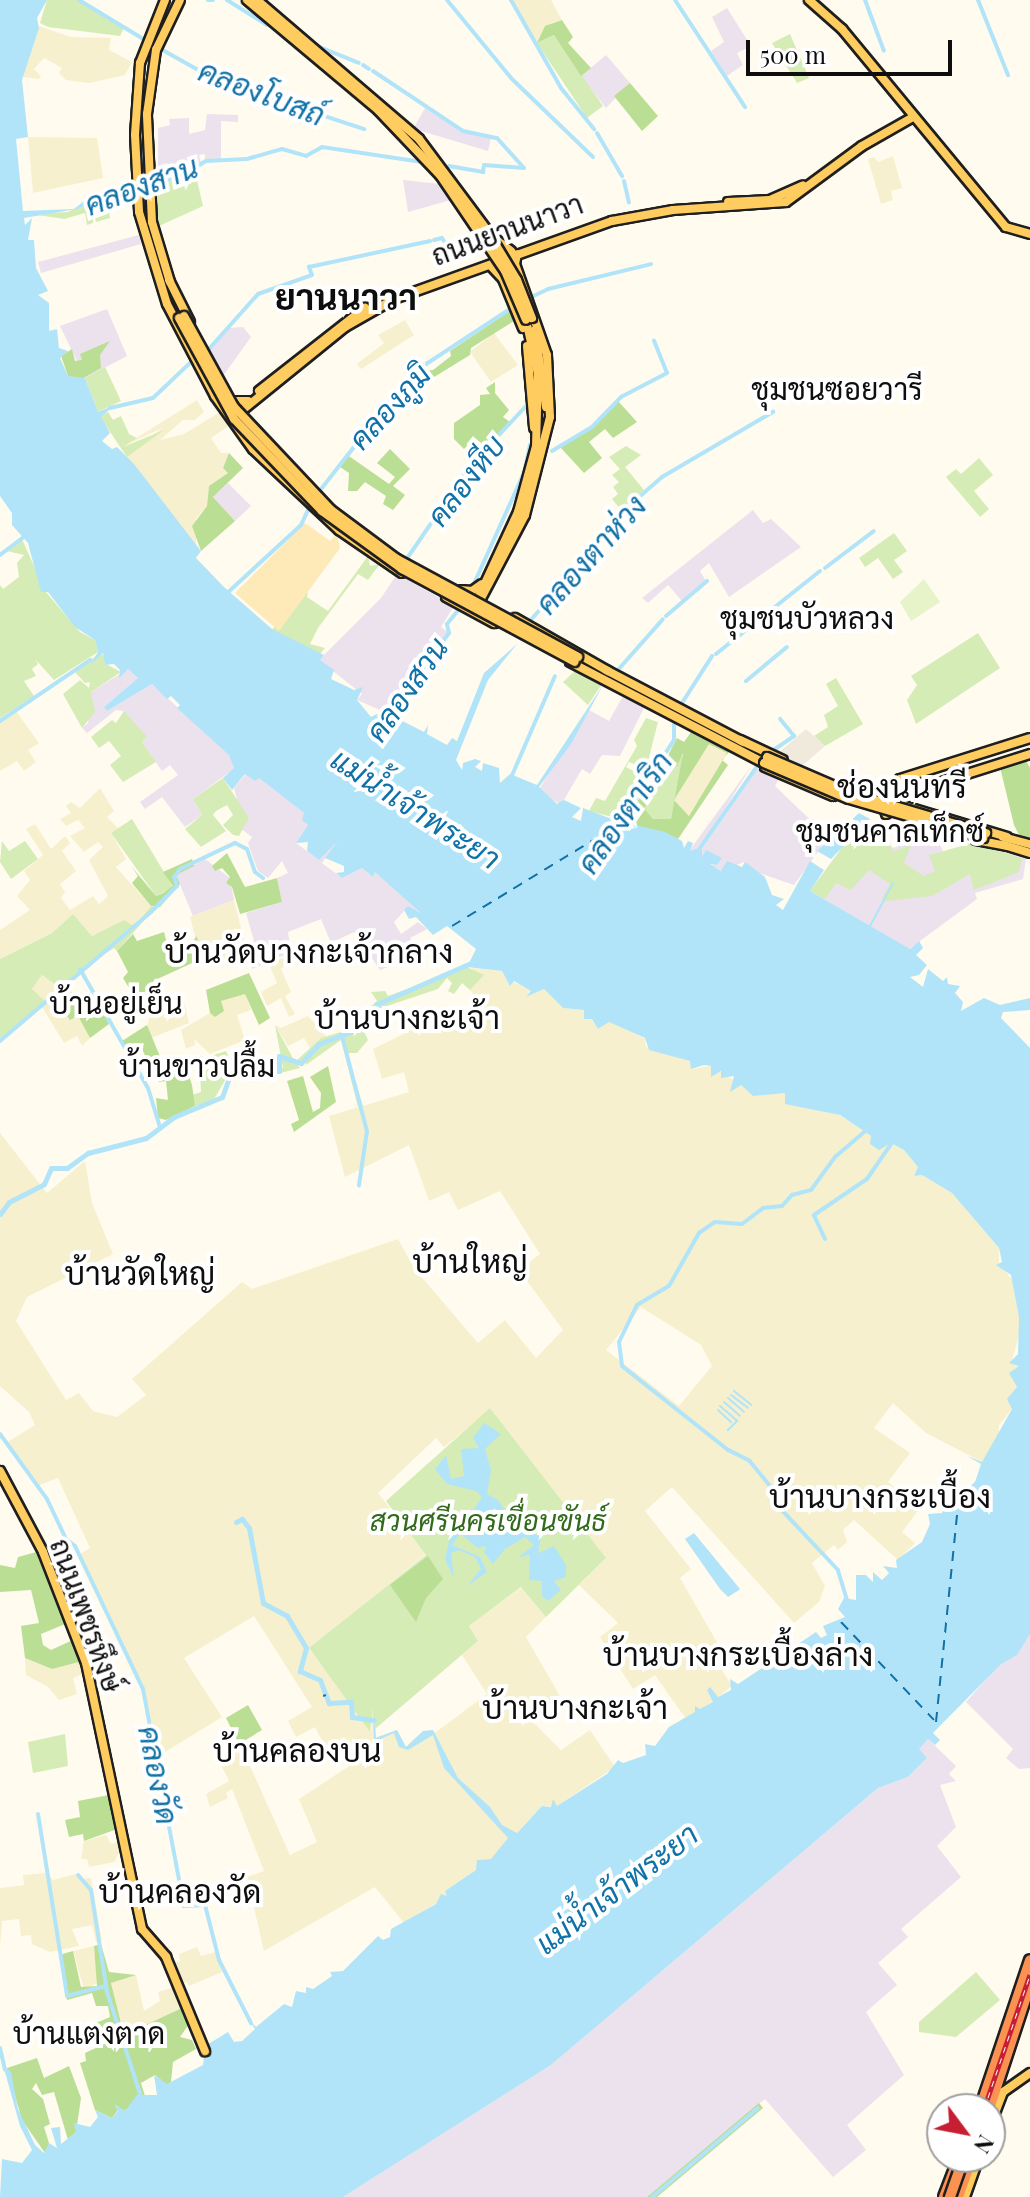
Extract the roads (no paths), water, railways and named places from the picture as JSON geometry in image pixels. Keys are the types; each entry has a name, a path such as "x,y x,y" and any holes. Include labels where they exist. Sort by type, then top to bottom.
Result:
{"highway":[{"path":"1019,1992 1030,1948"},
{"path":"985,2093 1030,1960"},
{"path":"994,2093 1030,1984"},
{"path":"1005,2056 1030,1997"},
{"path":"944,2197 961,2173"},
{"path":"950,2197 964,2173"},
{"path":"962,2197 968,2173"}],"main road":[{"path":"165,0 147,41 136,93 137,194 149,256 162,288 221,394 309,504 380,559 461,590 486,587"},
{"path":"180,0 157,48 148,100 148,185 152,222 181,317"},
{"path":"244,0 349,89 424,161 481,239 488,251 487,262 503,279 516,306 533,379 536,466"},
{"path":"244,0 378,110 440,175 505,271 529,319"},
{"path":"259,0 401,121 434,156 510,266 529,319 539,391 536,466"},
{"path":"259,0 425,145 490,233 514,252 547,355 551,392 536,466 486,587 490,609"},
{"path":"809,0 838,24 1006,227 1030,234"},
{"path":"349,89 356,88 355,81"},
{"path":"900,123 903,112 901,103"},
{"path":"900,123 914,119"},
{"name":"ถนนยานนาวา","path":"251,403 302,356 374,303 606,217 668,205 770,200 795,191 900,123 914,119"},
{"name":"ถนนยานนาวา","path":"514,252 617,220 687,208 773,205 798,195 829,169"},
{"path":"606,217 617,220"},
{"path":"481,239 489,240 490,233"},
{"name":"ถนนยานนาวา","path":"251,403 377,307 487,262"},
{"path":"503,279 509,271 520,274"},
{"path":"169,280 221,394 233,401 251,403"},
{"path":"162,288 234,407 330,509 397,559 766,760 851,793 1007,842"},
{"path":"302,356 321,348"},
{"path":"233,401 237,415 265,452 359,528 473,612 490,609"},
{"path":"237,415 251,403"},
{"path":"486,587 490,609"},
{"path":"461,590 606,675"},
{"path":"473,612 490,609"},
{"path":"865,794 1030,738"},
{"path":"738,745 1030,853"},
{"path":"738,745 783,776 845,801 901,818 1007,842 1030,844"},
{"path":"864,807 1030,754"},
{"path":"898,781 905,805"},
{"path":"886,814 885,800 898,781"},
{"path":"845,801 850,788"},
{"path":"901,818 899,810 905,805"},
{"name":"ถนนเพชรหึงษ์","path":"0,1471 43,1552 86,1663 142,1929 166,1957 205,2051"},
{"path":"1002,2092 1030,2072"}],"water":[{"name":"แม่น้ำเจ้าพระยา","path":"0,0 47,0 37,18 39,28 22,80 28,137 16,139 23,211 74,209 84,201 132,186 77,209 24,218 25,225 32,218 28,240 34,240 36,268 48,291 38,295 49,303 49,331 57,329 59,348 68,351 60,358 68,376 85,378 98,412 115,405 101,417 110,433 102,441 112,449 117,447 134,464 201,551 196,558 224,587 272,629 324,655 320,660 334,670 331,679 354,690 363,687 357,700 371,717 383,711 424,732 428,725 427,734 447,745 452,738 457,741 484,673 517,644 488,680 456,760 462,770 463,763 475,759 481,761 475,767 482,771 483,763 499,768 500,783 510,774 537,785 603,685 571,744 539,787 557,804 564,800 581,808 572,817 581,821 583,808 609,818 625,811 626,823 665,832 682,841 684,848 688,841 693,843 690,851 702,847 702,857 706,850 722,858 717,865 710,864 721,871 727,861 742,867 745,862 765,877 772,895 784,899 776,905 783,910 810,861 824,870 810,891 910,949 919,941 923,948 916,955 927,965 919,975 910,977 923,987 928,969 943,981 947,977 948,984 960,986 955,993 963,1002 961,1011 984,998 1000,1005 1030,998 1030,1010 1003,1012 1001,1018 1030,1048 1030,1634 1017,1655 1001,1664 933,1733 940,1740 935,1745 928,1739 919,1749 927,1758 908,1777 878,1788 551,2065 343,2197 0,2197 2,2159 22,2163 32,2150 20,2126 3,2065 11,2072 18,2109 35,2145 44,2153 49,2143 57,2148 51,2128 60,2127 61,2144 76,2132 74,2123 90,2127 98,2117 95,2110 112,2118 118,2111 115,2104 125,2111 137,2095 157,2095 154,2075 167,2084 203,2065 205,2046 228,2032 234,2042 242,2041 255,2029 249,2020 256,2027 284,2004 292,2007 296,1991 306,1993 306,1987 313,1989 332,1976 330,1972 343,1971 378,1936 383,1940 390,1937 391,1929 436,1904 441,1894 447,1896 445,1891 476,1870 477,1860 491,1859 508,1838 444,1768 433,1735 408,1750 399,1747 394,1733 374,1742 373,1708 376,1738 397,1730 406,1747 423,1731 433,1730 458,1778 490,1807 502,1825 517,1833 542,1806 551,1807 553,1799 557,1806 607,1774 618,1760 623,1763 646,1755 645,1744 655,1746 669,1727 695,1712 695,1706 700,1709 713,1702 707,1690 710,1687 718,1697 731,1690 730,1679 738,1684 816,1632 821,1638 827,1635 823,1626 845,1617 838,1609 844,1598 856,1600 856,1575 866,1575 873,1582 873,1572 882,1580 889,1573 883,1566 897,1568 896,1560 922,1542 930,1524 928,1514 942,1513 947,1504 952,1508 959,1503 955,1499 975,1482 981,1464 967,1456 982,1462 1012,1409 1007,1399 1017,1387 1009,1373 1019,1366 1009,1363 1018,1354 1019,1317 1011,1275 996,1265 1002,1262 999,1248 952,1193 922,1175 914,1176 918,1167 904,1150 891,1143 879,1150 870,1144 871,1136 840,1115 785,1104 785,1093 753,1096 741,1085 730,1092 734,1076 721,1078 721,1071 711,1077 711,1066 691,1069 690,1061 649,1050 645,1038 609,1022 598,1029 592,1019 584,1019 584,1010 563,1008 544,989 526,997 531,991 514,981 510,986 502,971 467,967 476,949 447,926 433,935 416,917 409,919 404,910 408,906 421,913 375,872 373,877 362,868 342,878 336,873 344,872 344,866 325,858 337,842 319,860 307,851 308,842 296,843 308,825 302,820 304,813 259,778 255,781 245,774 232,790 223,778 234,768 229,755 177,708 180,705 171,696 167,699 152,684 107,711 104,707 138,678 128,669 119,678 120,670 114,664 105,665 103,653 90,665 98,652 95,640 75,627 48,592 41,592 28,543 12,525 12,513 0,496"},
{"path":"859,813 870,819 831,859 817,851"},
{"path":"484,1423 501,1434 485,1449 491,1470 487,1494 498,1500 510,1519 528,1522 532,1533 541,1537 538,1553 554,1546 566,1565 566,1577 554,1581 561,1590 548,1601 542,1596 542,1581 529,1580 530,1555 519,1557 534,1545 525,1537 505,1549 493,1564 484,1552 486,1546 478,1548 460,1533 452,1545 480,1557 487,1572 467,1586 481,1569 475,1557 459,1550 451,1553 454,1578 445,1559 452,1528 445,1514 453,1512 464,1528 478,1528 472,1512 482,1497 476,1491 447,1484 435,1469 446,1455 451,1479 464,1476 461,1449 479,1448 473,1438"},
{"path":"694,1533 739,1590 728,1597 720,1589 685,1539"}],"waterway":[{"name":"คลองโบสถ์","path":"79,0 148,42"},
{"path":"208,0 213,0"},
{"path":"227,0 267,25"},
{"path":"447,0 512,79"},
{"path":"511,0 561,88 594,129"},
{"path":"675,0 745,107"},
{"path":"865,0 884,51"},
{"path":"978,0 1008,75"},
{"path":"317,46 359,63"},
{"name":"คลองโบสถ์","path":"159,48 218,81 364,129"},
{"path":"363,65 369,69"},
{"path":"373,71 463,131 497,138 524,168"},
{"path":"513,80 593,157"},
{"path":"597,133 622,176"},
{"name":"คลองสาน","path":"141,140 148,231"},
{"name":"คลองสาน","path":"149,185 181,176 206,161 247,159 282,149 306,156 322,147 422,162"},
{"name":"คลองสาน","path":"449,166 483,172 484,165 524,168"},
{"path":"624,181 629,202"},
{"path":"496,235 515,231"},
{"path":"434,240 442,238 446,244 476,238"},
{"path":"208,350 258,294 312,275 309,267 430,241"},
{"name":"คลองภูมิ","path":"527,299 548,289 651,264"},
{"path":"161,273 180,316"},
{"name":"คลองภูมิ","path":"318,493 411,374 513,307"},
{"path":"552,451 592,427 621,397 667,373 654,341"},
{"path":"110,408 153,398 192,361"},
{"name":"คลองหีบ","path":"408,557 471,465 526,406"},
{"name":"คลองตาห่วง","path":"529,622 610,530 608,524 662,477 773,412"},
{"name":"คลองสวน","path":"472,588 524,473 530,445"},
{"name":"คลองภูมิ","path":"225,595 301,525 311,504"},
{"name":"คลองตาเริก","path":"825,568 874,531"},
{"path":"0,555 24,537"},
{"name":"คลองตาเริก","path":"716,654 820,571"},
{"path":"666,616 707,581"},
{"name":"คลองสวน","path":"388,716 449,633 447,624 459,609"},
{"path":"617,671 663,619"},
{"path":"746,681 787,647"},
{"name":"คลองตาเริก","path":"682,703 712,656"},
{"path":"577,659 638,692"},
{"path":"0,721 90,660"},
{"path":"510,780 555,676"},
{"path":"772,751 794,736 780,719"},
{"name":"คลองตาเริก","path":"625,815 674,740 674,724"},
{"path":"698,851 756,768"},
{"path":"0,1041 151,912 177,886 174,877 180,869 235,843 247,849 255,872 263,878"},
{"path":"869,928 893,883"},
{"path":"0,1214 9,1202 44,1184 51,1168 67,1168 88,1153 146,1138 174,1117 222,1097 229,1078 258,1068 279,1071 279,1056 301,1063 319,1044 373,1023 377,1004 471,963"},
{"path":"80,969 148,1088 159,1125"},
{"path":"342,1036 367,1131 359,1185"},
{"path":"847,1600 838,1570 777,1505 774,1491 750,1461 728,1450 622,1366 619,1342 637,1305 669,1286 699,1233 715,1222 742,1224 763,1208 782,1206 792,1195 811,1190 835,1157 869,1128"},
{"path":"825,1239 814,1215 867,1179 893,1141"},
{"path":"734,1391 751,1405"},
{"path":"731,1395 748,1408"},
{"path":"728,1398 744,1412"},
{"path":"724,1402 740,1416"},
{"path":"720,1406 737,1421 728,1430"},
{"path":"718,1410 731,1422"},
{"name":"คลองวัด","path":"0,1434 47,1499 66,1539 75,1546 143,1689 184,1906 205,1905 219,1960 251,2023"},
{"path":"236,1522 242,1519 249,1528 263,1603 287,1616 306,1648 300,1671 320,1680 329,1703 351,1702 352,1717 374,1720"},
{"path":"38,1814 67,1996 106,1986"},
{"path":"78,1875 91,1890 107,1992 142,2100"},
{"path":"0,2048 5,2069"},
{"path":"652,2197 758,2108"}],"railway":[{"path":"989,2093 1030,1975"},
{"path":"945,2197 959,2173"}],"district":[{"name":"ยานนาวา","path":"346,296"},
{"name":"ชุมชนซอยวารี","path":"837,388"},
{"name":"ชุมชนบัวหลวง","path":"807,617"},
{"name":"ช่องนนทรี","path":"902,785"},
{"name":"ชุมชนคาลเท็กซ์","path":"890,830"},
{"name":"บ้านวัดบางกะเจ้ากลาง","path":"309,950"},
{"name":"บ้านอยู่เย็น","path":"116,1002"},
{"name":"บ้านบางกะเจ้า","path":"407,1016"},
{"name":"บ้านขาวปลื้ม","path":"197,1065"},
{"name":"บ้านใหญ่","path":"470,1260"},
{"name":"บ้านวัดใหญ่","path":"140,1272"},
{"name":"บ้านบางกระเบื้อง","path":"880,1495"},
{"name":"บ้านบางกระเบื้องล่าง","path":"738,1653"},
{"name":"บ้านบางกะเจ้า","path":"575,1706"},
{"name":"บ้านคลองบน","path":"297,1749"},
{"name":"บ้านคลองวัด","path":"180,1890"},
{"name":"บ้านแตงตาด","path":"89,2032"}],"park label":[{"name":"สวนศรีนครเขื่อนขันธ์","path":"488,1520"}]}
